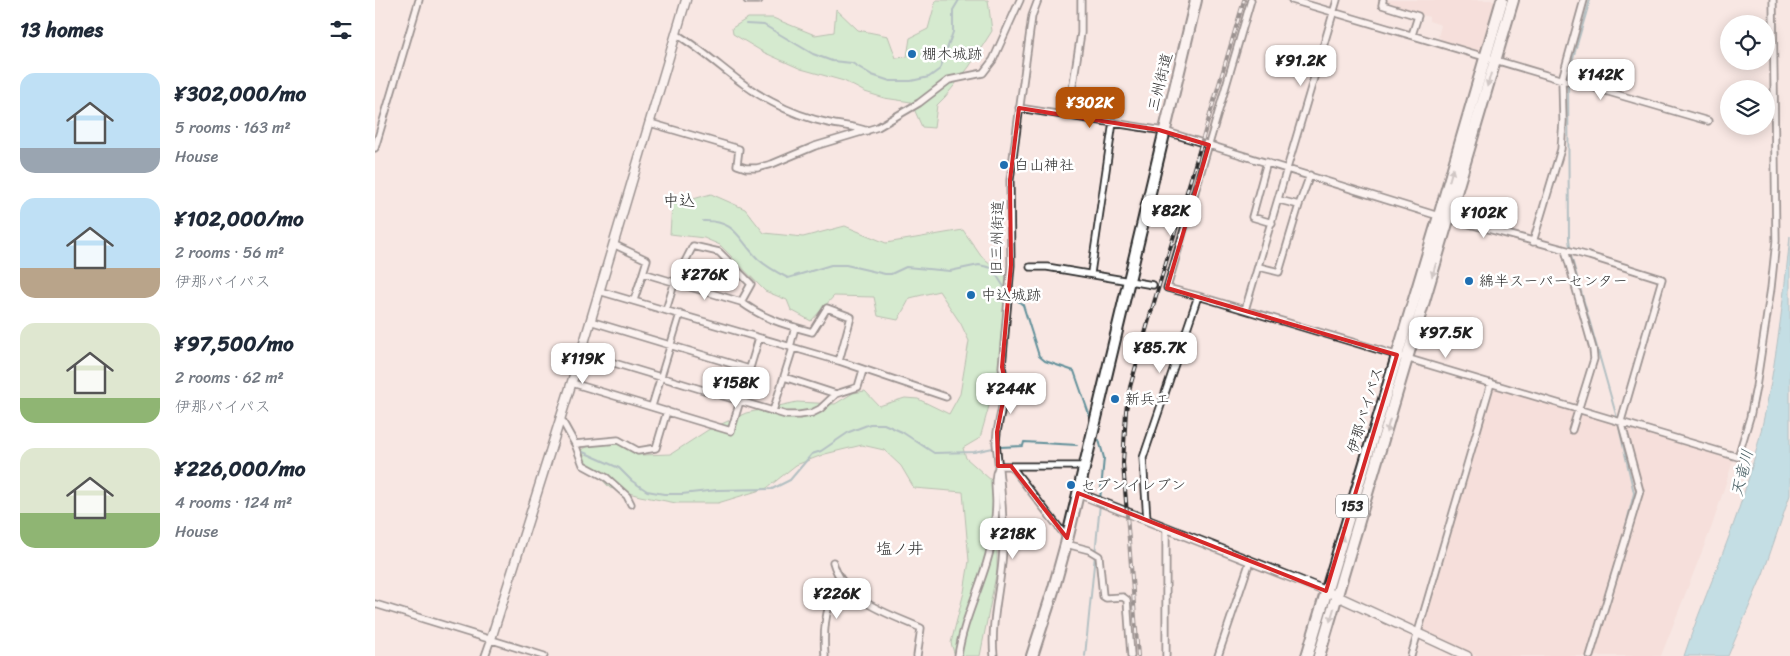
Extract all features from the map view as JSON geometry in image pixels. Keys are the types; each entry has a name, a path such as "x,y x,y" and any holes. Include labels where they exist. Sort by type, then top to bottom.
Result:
{"highway":[{"name":"三州街道","path":"1032,656 1067,541 1196,0"},
{"name":"伊那バイパス","path":"1307,656 1326,591 1402,356 1450,218 1490,58 1502,0"},
{"name":"伊那バイパス","path":"1319,656 1337,596 1439,216 1490,58 1513,0"}],"street":[{"path":"375,148 419,0"},
{"path":"485,656 572,383 686,0"},
{"path":"747,0 759,0"},
{"path":"650,123 739,149 737,164 746,168 757,168 772,164 815,146 878,127 919,103 949,80 983,73 993,60 1020,0"},
{"name":"旧三州街道","path":"994,656 993,624 1001,577 1003,547 997,432 1006,386 1002,366 1011,265 1010,183 1032,16 1038,0"},
{"path":"1068,116 1081,32 1081,0"},
{"path":"1251,0 1167,288 1738,457 1750,417 1756,387 1771,288 1775,241 1773,0"},
{"path":"1293,0 1708,121"},
{"path":"1245,310 1337,0"},
{"path":"1383,0 1382,5 1418,16 1413,35"},
{"path":"1533,242 1561,148 1567,80 1585,0"},
{"path":"676,34 751,90 772,102 821,122 858,127 867,131"},
{"path":"1019,108 1164,131 1439,216 1574,252 1662,279 1621,421 1640,491 1590,656"},
{"path":"1091,273 1113,122"},
{"path":"1267,162 1252,217 1272,223"},
{"path":"1259,267 1279,272 1310,175"},
{"path":"1279,200 1299,205"},
{"path":"613,244 647,260 634,300"},
{"path":"666,310 675,281 693,246 719,252 751,284 741,302"},
{"path":"1566,250 1593,349 1594,359 1572,430"},
{"path":"1030,267 1047,267 1091,273 1153,284"},
{"path":"643,272 741,302 758,314 812,332 827,308 851,317 839,362"},
{"path":"599,290 791,347 946,397"},
{"path":"1147,520 1143,458 1198,296"},
{"path":"652,406 680,314"},
{"path":"590,320 749,369"},
{"path":"773,410 784,377 795,327"},
{"path":"572,383 731,431 759,338"},
{"path":"581,353 786,415 812,413 820,409 836,394 858,388 863,370"},
{"path":"784,377 836,394"},
{"path":"1411,656 1491,383"},
{"path":"575,444 618,440 638,450 656,448 667,411"},
{"path":"560,417 575,444 583,465 607,478 627,496 631,504"},
{"path":"959,656 963,629 973,605 991,544 996,504 995,474 998,466 1084,466"},
{"path":"1011,466 1067,541 1095,553 1100,559 1103,596 1106,598 1123,597 1127,600 1131,656"},
{"path":"1078,493 1326,591 1467,656"},
{"path":"1166,528 1167,656"},
{"path":"1218,656 1250,561"},
{"path":"833,562 842,582 848,590 886,614 921,628 917,656"},
{"path":"825,656 827,613 831,598 842,582"},
{"path":"375,604 544,656"}],"highlighted area":[{"path":"1019,108 1159,130 1209,145 1167,288 1397,355 1326,591 1078,493 1067,538 1011,466 998,466 997,432 1006,386 1002,367 1011,265 1010,180"}],"shaded area":[{"path":"1386,0 1496,0 1481,52 1440,40 1441,38 1438,37 1441,25 1429,21 1429,17 1387,4"},
{"path":"1491,386 1735,455 1712,526 1661,656 1477,656 1423,631 1447,550 1445,543"}],"green space":[{"path":"936,0 988,0 992,31 969,67 937,105 934,128 922,127 911,102 884,98 865,92 844,81 801,69 763,52 733,34 732,28 748,18 773,18 815,35 834,32 836,9 858,30 888,36 896,58 907,57 910,38 928,29"},
{"path":"711,194 745,209 764,233 803,237 845,226 886,243 963,230 981,256 1006,276 1001,356 996,381 980,438 963,448 966,458 992,481 997,525 997,570 980,656 955,656 951,643 964,592 969,561 963,492 914,488 901,466 884,450 862,445 825,454 796,465 767,488 718,503 676,503 610,488 576,452 609,437 620,438 642,455 671,454 708,430 746,413 797,402 835,404 853,393 865,391 879,406 905,398 918,399 949,414 960,394 969,341 961,324 939,291 910,298 898,320 878,316 874,297 834,296 811,321 791,310 787,300 765,291 720,245 704,238 670,234 672,205"}],"water":[{"path":"1790,236 1790,495 1763,574 1728,656 1684,656 1737,514 1761,430 1774,366"}],"waterway":[{"path":"746,24 764,25 813,54 832,61 852,63 872,75 890,81 911,81 929,77 940,69 953,32 953,10 959,0"},
{"path":"1590,0 1568,75 1569,239 1571,256 1617,418"},
{"path":"703,221 730,227 758,259 788,278 831,265 846,265 885,274 891,274 906,267 950,271 979,265 992,268 1006,290"},
{"path":"1011,295 1023,305 1039,356 1045,361 1074,371 1090,417"},
{"path":"1618,423 1634,493 1625,530"},
{"path":"583,452 619,468 632,481 647,491 664,494 682,494 717,490 772,489 790,480 812,454 821,451 849,432 870,424 884,424 902,432 934,453 974,452 993,448"},
{"path":"1099,440 1104,458 1100,500"},
{"path":"1000,447 1023,446 1024,442 1077,445"},
{"path":"1085,656 1100,504"},
{"path":"1599,616 1615,563"}],"railway":[{"path":"1138,656 1123,463 1126,411 1130,387 1150,316 1244,0"}],"place":[{"name":"棚木城跡","path":"912,54"},
{"name":"白山神社","path":"1004,165"},
{"name":"綿半スーパーセンター","path":"1469,281"},
{"name":"中込城跡","path":"971,295"},
{"name":"新兵エ","path":"1115,399"},
{"name":"セブンイレブン","path":"1071,485"}],"district":[{"name":"中込","path":"679,200"},
{"name":"塩ノ井","path":"900,548"}],"water label":[{"name":"天竜川","path":"1742,473"}]}
